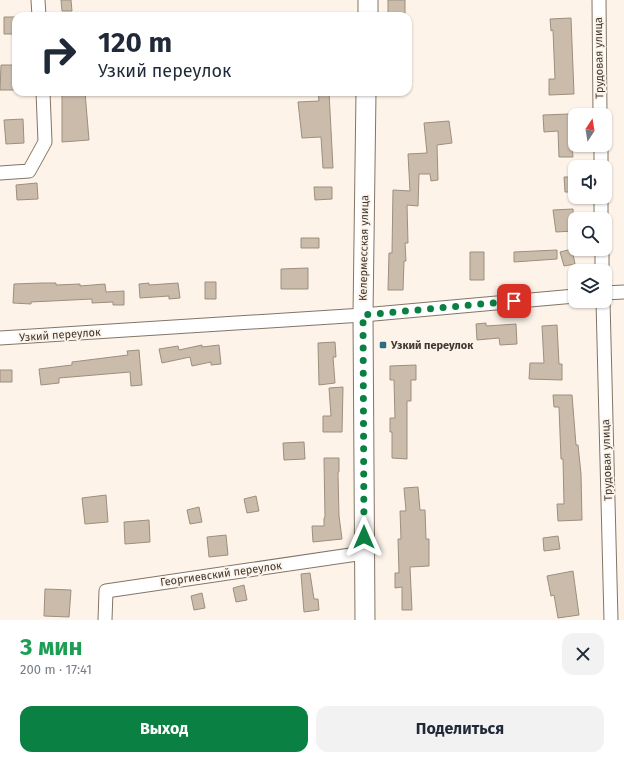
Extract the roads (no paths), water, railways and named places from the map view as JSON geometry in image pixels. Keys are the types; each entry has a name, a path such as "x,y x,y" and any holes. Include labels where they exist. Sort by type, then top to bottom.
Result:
{"street":[{"path":"38,0 39,12"},
{"path":"368,0 368,12"},
{"name":"Трудовая улица","path":"599,0 600,108"},
{"path":"0,173 29,172 46,142 43,96"},
{"name":"Келермесская улица","path":"365,620 363,315 366,96"},
{"path":"612,293 624,292"},
{"name":"Узкий переулок","path":"0,338 363,315 568,297"},
{"name":"Трудовая улица","path":"602,308 611,620"},
{"name":"Георгиевский переулок","path":"105,620 106,591 364,553"}],"place":[{"name":"Узкий переулок","path":"383,345"}]}
